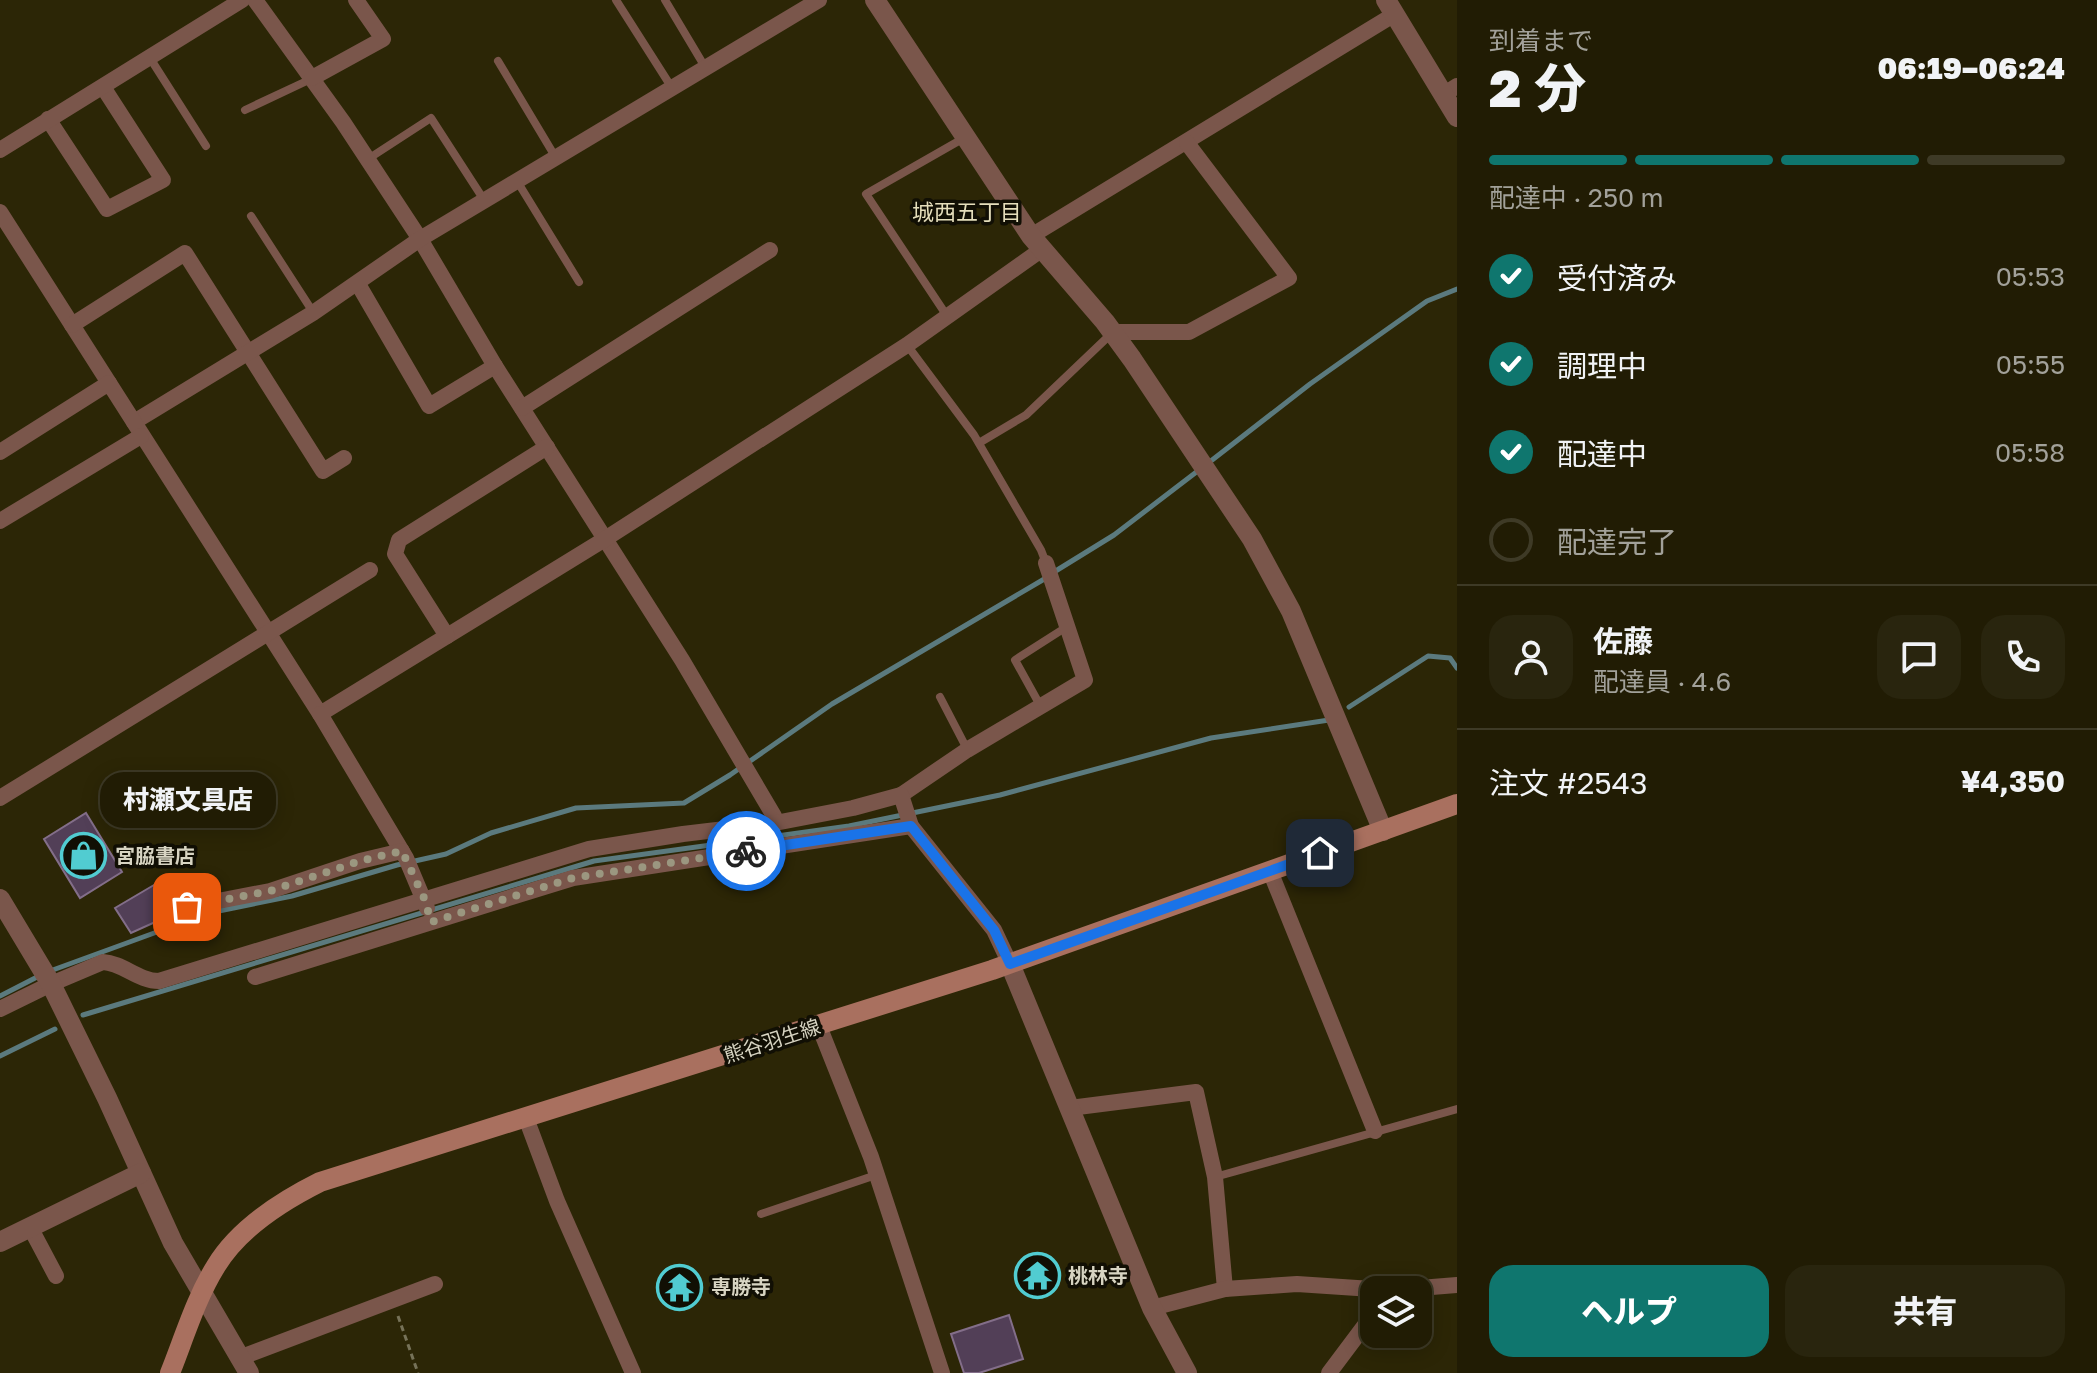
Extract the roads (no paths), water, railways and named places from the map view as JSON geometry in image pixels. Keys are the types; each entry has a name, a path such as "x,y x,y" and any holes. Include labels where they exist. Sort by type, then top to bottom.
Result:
{"main road":[{"name":"熊谷羽生線","path":"170,1373 217,1264 262,1216 320,1182 1010,964 1457,804"}],"street":[{"path":"0,150 242,0"},
{"path":"312,78 383,39 356,0"},
{"path":"0,521 249,352 358,284 420,239 819,0"},
{"path":"875,0 1036,243 1113,332 1252,539 1291,611 1383,831"},
{"path":"263,3 420,239 495,366 682,660 774,816 775,823"},
{"path":"320,714 605,539 907,345 1036,243 1390,7 1450,90 1457,117"},
{"path":"48,119 107,209 163,180 103,87"},
{"path":"1113,332 1189,332 1289,278 1187,143"},
{"path":"0,212 320,714 406,859 428,911"},
{"path":"522,408 770,250"},
{"path":"72,325 185,253 323,471 344,458"},
{"path":"358,284 429,406 495,366"},
{"path":"0,452 109,383"},
{"path":"447,636 395,554 399,540 547,447"},
{"path":"0,1009 47,977 103,962 143,979 159,981 428,911 573,878 906,813 967,750 1085,680 1046,563"},
{"path":"0,798 370,570"},
{"path":"255,977 589,849 775,823 853,808 906,813 994,930 1152,1308 1187,1373"},
{"path":"187,907 270,891 360,861 406,859"},
{"path":"1270,871 1375,1131"},
{"path":"0,899 47,977 107,1098 173,1243 244,1366 392,1299 435,1284"},
{"path":"819,1026 877,1175 942,1373"},
{"path":"1070,1108 1196,1092 1215,1177 1225,1289"},
{"path":"526,1118 557,1201 633,1373"},
{"path":"0,1242 141,1173"},
{"path":"30,1227 56,1276"},
{"path":"1152,1308 1225,1289 1297,1284 1360,1288"},
{"path":"1432,1287 1457,1285"},
{"path":"1329,1373 1360,1332"}],"lane":[{"path":"616,0 672,88"},
{"path":"665,0 705,68"},
{"path":"150,58 206,146"},
{"path":"498,61 556,158"},
{"path":"245,110 312,78"},
{"path":"368,159 431,118 484,201"},
{"path":"947,316 866,194 966,137"},
{"path":"517,181 579,282"},
{"path":"251,216 313,313"},
{"path":"979,443 1026,415 1113,332"},
{"path":"907,345 979,443 1046,563"},
{"path":"1041,707 1015,660 1069,626"},
{"path":"940,697 967,750"},
{"path":"1215,1177 1457,1109"},
{"path":"761,1214 877,1175"}],"waterway":[{"path":"1207,464 1310,384 1427,301 1457,289"},
{"path":"1054,572 1114,535 1199,470"},
{"path":"50,971 209,913 292,896 446,854 491,833 576,808 684,803 832,704 1046,578"},
{"path":"1349,707 1428,656 1450,658 1457,668"},
{"path":"83,1015 594,861 849,826 1000,795 1211,738 1329,720"},
{"path":"0,996 41,975"},
{"path":"0,1056 55,1029"}],"place":[{"name":"宮脇書店","path":"84,856"},
{"name":"村瀬文具店","path":"187,907"},
{"name":"桃林寺","path":"1037,1276"},
{"name":"専勝寺","path":"680,1287"}],"district":[{"name":"城西五丁目","path":"967,212"}]}
